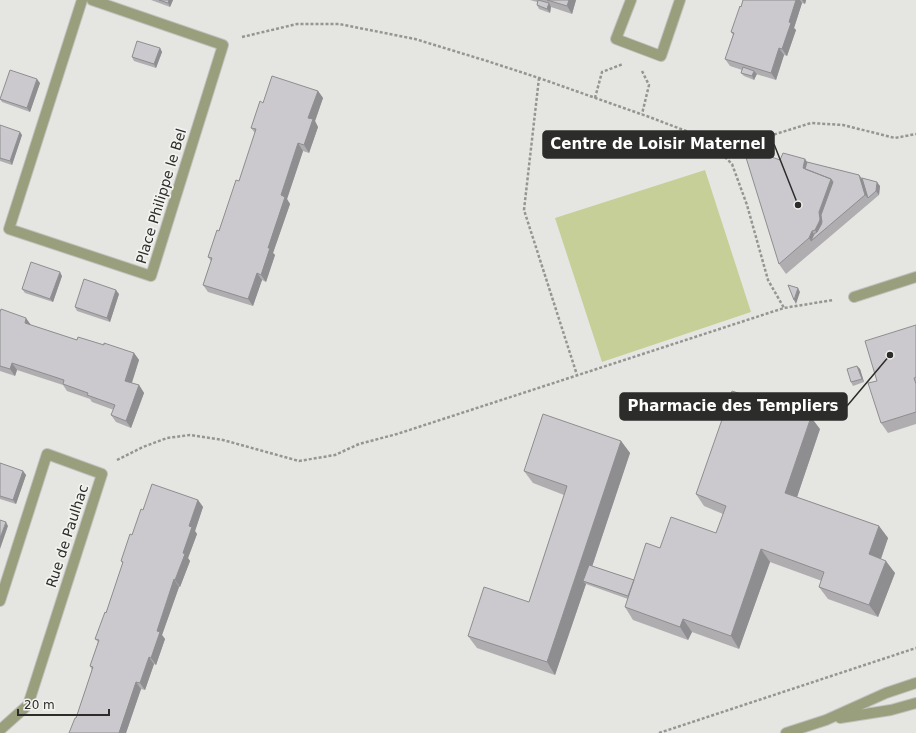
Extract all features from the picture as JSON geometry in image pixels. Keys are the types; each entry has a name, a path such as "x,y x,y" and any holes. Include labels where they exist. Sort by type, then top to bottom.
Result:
{"street":[{"name":"Place Philippe le Bel","path":"82,0 9,229 151,276 223,45"},
{"path":"92,0 223,45"},
{"path":"631,0 616,39 661,56 680,0"},
{"path":"854,297 916,277"},
{"name":"Rue de Paulhac","path":"0,601 47,454 102,474 28,705 0,730"},
{"path":"786,733 826,720 886,693 916,683"},
{"path":"826,720 891,710 916,703"}],"path":[{"path":"223,45 244,36 297,24 339,24 415,39 488,61 642,114 707,139 732,164 746,205 768,280 784,308"},
{"path":"596,98 602,72 635,60 641,48"},
{"path":"635,60 649,85 642,114"},
{"path":"539,78 524,210 578,375"},
{"path":"723,155 763,138 811,123 843,125 895,138 916,134"},
{"path":"102,474 116,460 143,447 167,438 190,435 223,440 299,461 335,455 359,444 396,434 784,308 854,297"},
{"path":"659,733 916,648"}],"green space":[{"path":"705,170 751,312 602,362 555,218"}],"building":[{"path":"159,0 169,0 168,3"},
{"path":"538,0 549,3 547,9 537,5"},
{"path":"547,0 569,0 567,6"},
{"path":"743,0 796,0 789,22 791,23 782,49 779,48 771,73 725,59 734,33 731,32"},
{"path":"137,41 160,48 154,64 132,57"},
{"path":"743,67 754,71 752,76 741,73"},
{"path":"10,70 37,79 27,108 0,99"},
{"path":"272,76 318,91 308,118 313,119 304,145 298,143 281,195 285,197 268,248 270,248 261,275 257,273 248,299 203,285 212,258 208,257 217,230 219,231 236,180 239,181 256,129 251,128 260,101 263,103"},
{"path":"0,125 20,132 10,161 0,158"},
{"path":"757,146 758,152 780,160 783,153 805,159 803,168 831,179 819,212 820,219 815,230 812,231 809,238 779,264 744,151"},
{"path":"807,162 859,175 865,195 811,241 821,225 821,215 833,182 831,179 805,169"},
{"path":"862,178 877,182 876,191 868,198"},
{"path":"31,262 60,272 50,299 22,289"},
{"path":"84,279 116,290 107,318 75,307"},
{"path":"788,285 798,288 794,300"},
{"path":"1,309 26,318 25,323 77,340 78,337 104,345 104,343 134,353 125,381 139,385 126,421 111,415 115,405 87,395 88,393 63,384 64,380 12,363 10,369 0,366"},
{"path":"916,325 916,377 914,378 916,384 916,412 881,423 868,383 877,381 865,341"},
{"path":"857,366 862,379 851,382 847,369"},
{"path":"732,391 811,417 785,493 879,526 869,554 886,561 869,605 819,587 824,572 761,549 731,636 683,619 680,627 625,607 646,543 660,548 671,517 716,533 726,506 696,494"},
{"path":"543,414 621,441 547,662 468,636 484,587 529,602 567,486 524,471"},
{"path":"0,463 23,471 13,500 0,496"},
{"path":"152,484 198,500 189,526 192,527 183,553 185,554 175,580 174,579 157,631 160,632 140,683 136,682 119,733 69,733 76,718 93,667 90,666 99,640 95,639 105,612 106,613 123,562 121,561 130,534 132,535"},
{"path":"0,520 6,522 0,538"},
{"path":"589,565 634,580 628,596 583,581"}],"place":[{"name":"Centre de Loisir Maternel","path":"798,205"},
{"name":"Pharmacie des Templiers","path":"890,355"}]}
